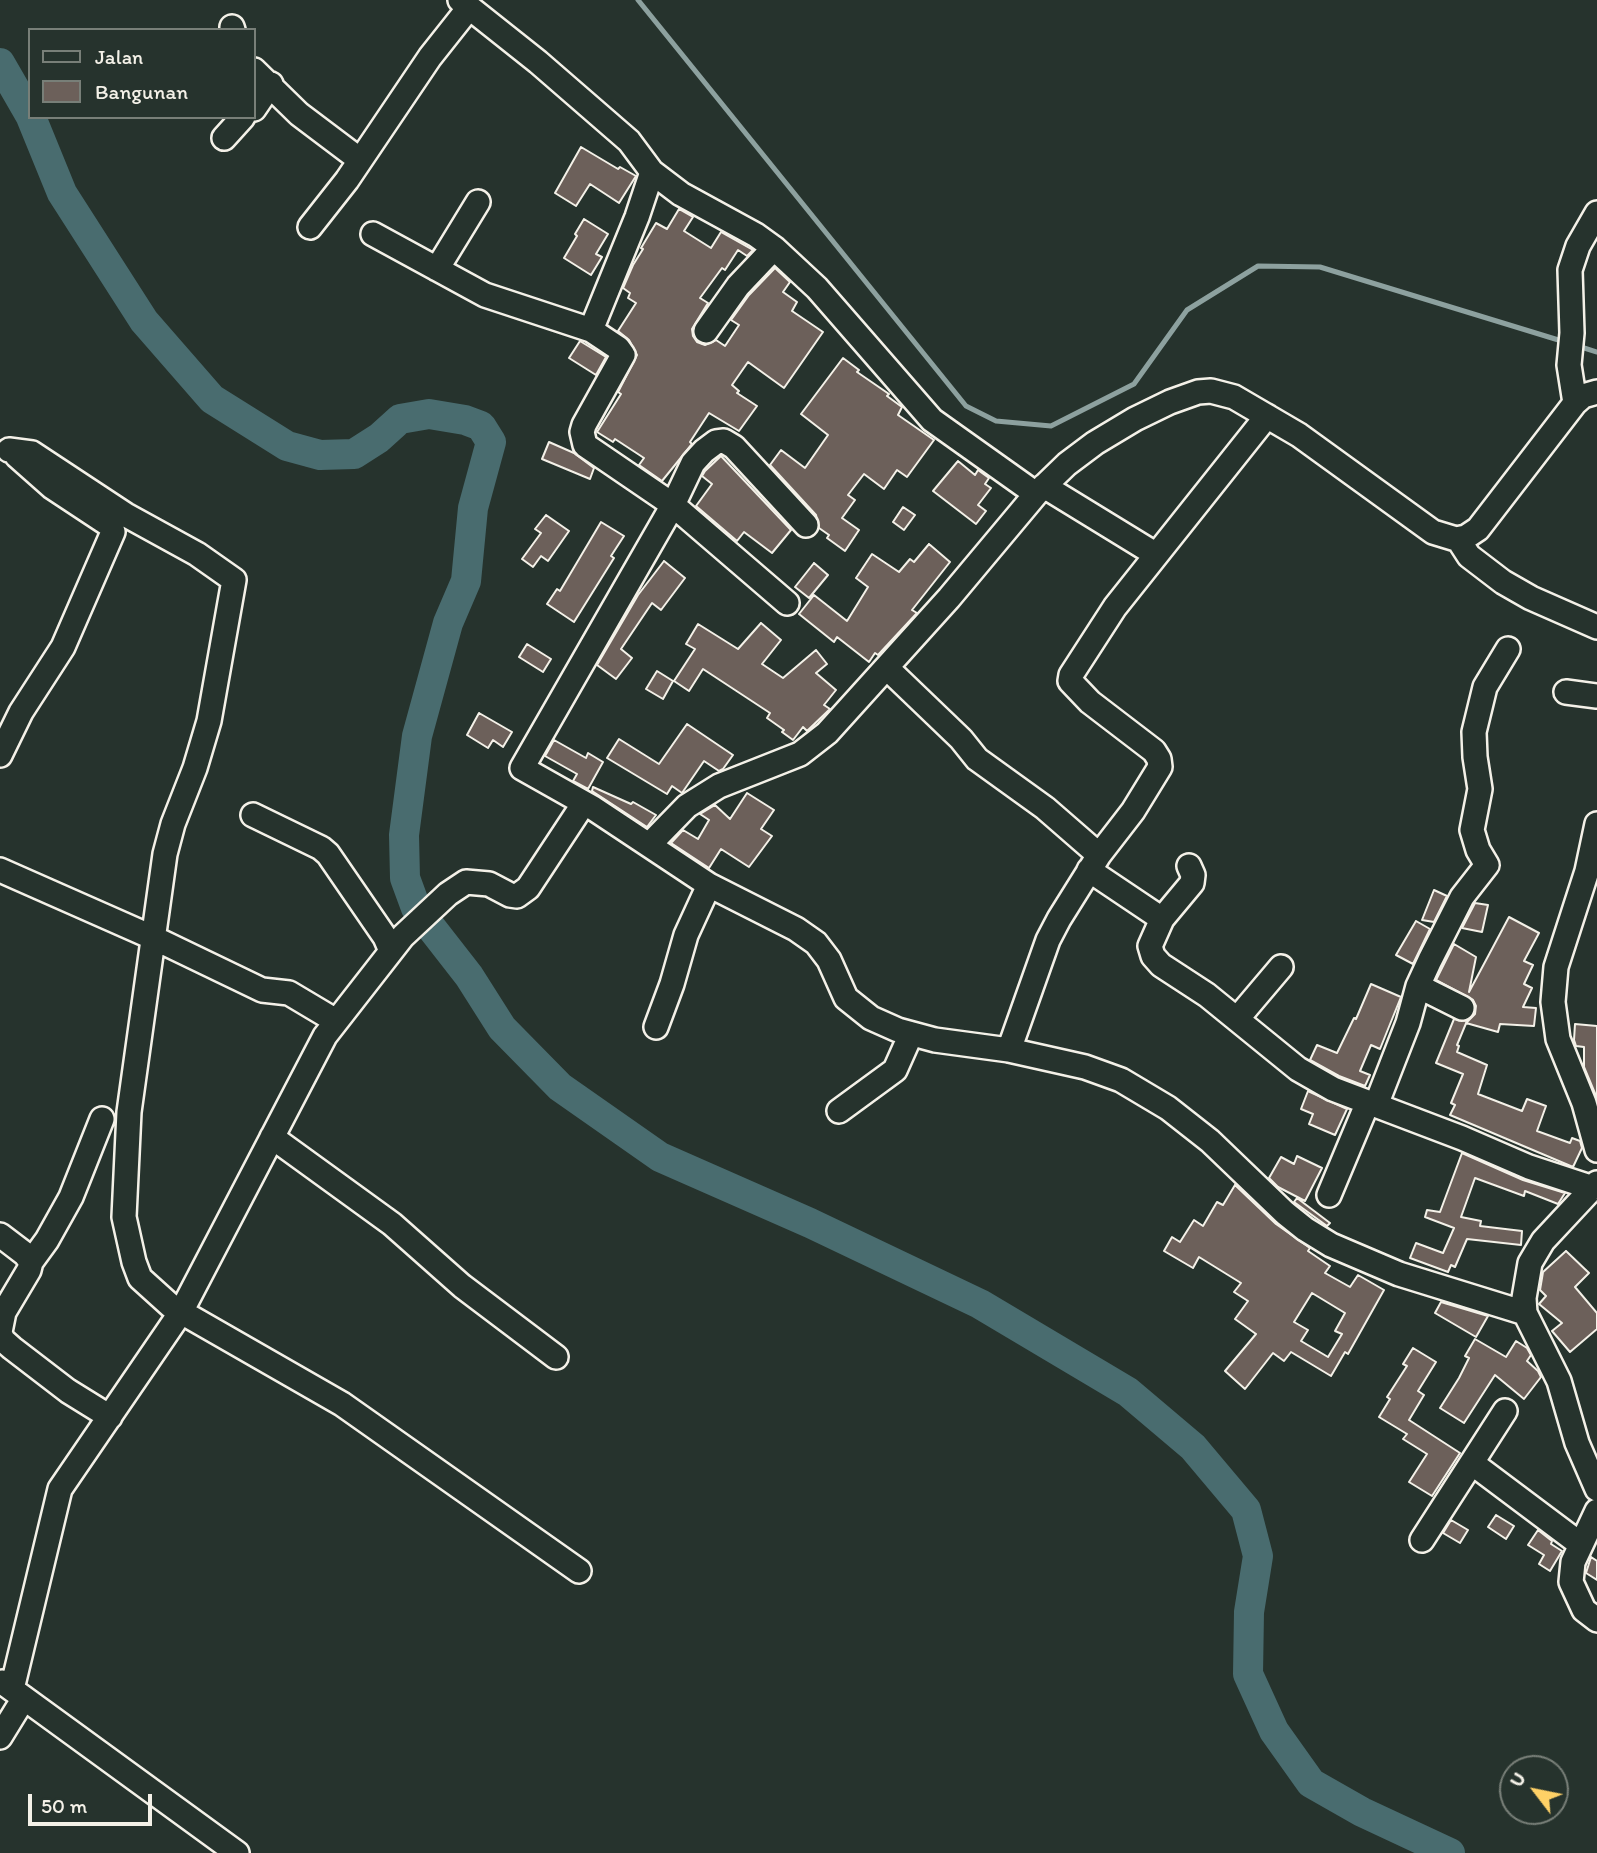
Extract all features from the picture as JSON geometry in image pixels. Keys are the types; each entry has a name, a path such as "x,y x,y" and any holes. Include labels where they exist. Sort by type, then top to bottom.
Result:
{"street":[{"path":"310,227 360,160 464,4 538,62 629,141 652,172 681,194 756,235 774,248 817,288 932,420 1040,490 1155,554"},
{"path":"262,77 299,114 360,160"},
{"path":"256,101 262,77"},
{"path":"224,138 241,119"},
{"path":"591,330 652,172"},
{"path":"437,270 478,202"},
{"path":"1575,403 1569,365 1572,333 1570,270 1578,246 1597,213"},
{"path":"373,234 485,295 591,330 618,348 623,355 584,425 582,432 585,445 673,505 787,603"},
{"path":"706,331 738,286 774,248"},
{"path":"650,844 687,806 719,786 800,754 827,733 887,668 1040,490 1067,464 1095,443 1135,419 1198,392 1222,393 1234,397 1299,435 1433,532 1458,539 1478,529 1575,403 1583,396 1597,392"},
{"path":"1009,1050 1048,940 1070,898 1133,811 1160,763 1150,747 1105,716 1090,702 1070,681 1071,675 1115,607 1155,554 1267,416"},
{"path":"806,525 739,451 724,441 716,442 693,463 673,505 522,768 650,844 709,885 796,929 816,943 829,960 846,998 871,1018 935,1041 1009,1050 1085,1067 1121,1080 1168,1108 1210,1142 1304,1229 1331,1245 1399,1274 1525,1313"},
{"path":"0,755 21,712 63,647 113,532 111,526 52,487 4,446"},
{"path":"4,446 32,453 126,515 197,554 234,580 209,721 165,854 129,1112 124,1217 140,1278 181,1312 342,1404 579,1571"},
{"path":"1458,539 1469,556 1503,582 1531,598 1597,627"},
{"path":"1329,1195 1408,1023 1418,986 1458,904 1487,865 1473,834 1480,789 1474,732 1485,687 1508,649"},
{"path":"887,668 961,739 977,759 1045,808 1094,862 1162,919"},
{"path":"1566,692 1597,696"},
{"path":"0,1737 60,1489 181,1312 325,1036 397,944 448,894 466,882 489,884 517,896 528,888 584,803"},
{"path":"253,815 328,854 385,937 397,944"},
{"path":"1597,824 1584,881 1556,967 1553,1002 1558,1039 1584,1103 1597,1150"},
{"path":"1189,866 1193,875 1192,883 1162,919 1151,942 1153,957 1168,971 1207,995 1298,1069 1333,1089 1529,1167 1595,1186 1543,1241 1530,1263 1524,1287 1525,1313 1559,1381 1577,1443 1597,1489"},
{"path":"0,870 262,989 289,993 336,1021"},
{"path":"656,1027 686,935 709,885"},
{"path":"1237,1020 1281,967"},
{"path":"1418,986 1462,1008"},
{"path":"839,1111 895,1070 911,1034"},
{"path":"102,1119 71,1197 47,1240 30,1262 29,1270 4,1312 0,1332 3,1340 22,1356 68,1391 110,1417"},
{"path":"272,1138 392,1224 462,1286 556,1357"},
{"path":"0,1236 25,1254 30,1262"},
{"path":"1422,1540 1505,1411"},
{"path":"1472,1462 1580,1544"},
{"path":"1597,1511 1573,1562 1571,1582 1584,1610 1597,1620"},
{"path":"12,1689 237,1853"}],"building":[{"path":"581,147 618,169 620,167 636,176 619,203 590,184 576,206 555,193"},
{"path":"679,209 693,217 684,231 711,248 721,232 753,250 747,256 738,250 725,270 722,268 700,298 708,303 692,329 697,342 705,345 716,340 725,346 739,325 731,320 749,295 775,268 790,282 783,292 797,302 792,311 823,332 784,388 748,362 732,385 739,391 737,393 757,406 739,431 709,413 690,442 692,444 662,481 639,465 644,458 615,439 613,442 597,432 621,394 618,392 637,355 629,340 618,331 636,303 628,298 630,293 623,288 656,223 667,229"},
{"path":"584,219 608,234 596,254 602,257 591,275 564,258"},
{"path":"580,341 606,357 596,375 569,358"},
{"path":"843,358 902,407 898,415 934,440 907,477 897,470 884,489 864,474 848,495 855,500 842,518 859,530 845,551 827,538 829,535 819,528 816,515 770,465 781,450 805,468 828,435 801,414"},
{"path":"549,442 574,453 594,468 590,479 542,459"},
{"path":"721,456 791,530 772,553 744,532 737,541 696,506 712,484 702,476"},
{"path":"958,461 975,475 978,470 989,478 985,484 991,488 978,505 986,511 976,524 933,491"},
{"path":"903,507 915,515 904,530 893,522"},
{"path":"546,515 569,531 548,561 541,556 533,567 522,559 541,533 535,529"},
{"path":"601,522 624,536 611,556 614,558 574,622 547,604 557,589 560,591"},
{"path":"929,544 950,562 912,610 917,613 869,662 837,637 834,642 799,614 814,595 847,621 868,587 856,578 872,554 899,572 910,559 914,562"},
{"path":"664,561 685,578 661,610 652,603 621,649 632,658 616,679 597,665 638,595"},
{"path":"814,563 828,575 809,598 795,587"},
{"path":"761,623 781,640 762,664 783,678 816,650 827,664 816,673 836,690 824,705 830,709 807,731 803,727 793,740 767,718 770,713 703,669 689,691 674,681 695,649 686,644 698,624 738,649"},
{"path":"527,644 551,659 543,672 519,657"},
{"path":"657,671 673,681 663,699 646,689"},
{"path":"479,713 512,732 503,747 493,740 488,748 467,735"},
{"path":"687,724 733,755 719,771 704,761 682,793 672,786 667,794 607,758 619,739 659,764"},
{"path":"554,740 586,758 588,753 603,762 588,789 573,781 577,774 545,756"},
{"path":"593,787 631,804 633,802 656,815 647,827 592,791"},
{"path":"747,793 774,810 761,829 772,836 749,867 721,849 709,868 671,843 683,830 698,839 709,820 700,814 715,805 730,819"},
{"path":"1434,890 1447,896 1434,922 1422,920"},
{"path":"1475,903 1488,905 1482,932 1462,928"},
{"path":"1509,917 1539,933 1524,961 1533,965 1524,984 1532,988 1523,1007 1536,1008 1534,1026 1500,1024 1498,1032 1466,1023 1475,1014 1476,1006 1473,1000 1436,980 1454,944 1476,957 1469,992"},
{"path":"1416,921 1430,929 1413,964 1396,955"},
{"path":"1371,984 1401,997 1380,1049 1371,1045 1360,1071 1370,1075 1365,1086 1310,1060 1317,1045 1337,1053"},
{"path":"1454,1019 1467,1021 1457,1045 1457,1052 1487,1065 1478,1094 1522,1111 1527,1099 1546,1106 1537,1131 1570,1143 1572,1138 1580,1141 1582,1148 1573,1167 1450,1115 1455,1105 1451,1103 1463,1074 1436,1063"},
{"path":"1575,1024 1597,1026 1597,1098 1584,1067 1584,1047 1576,1046 1574,1040"},
{"path":"1308,1091 1347,1109 1335,1135 1309,1124 1313,1114 1301,1109"},
{"path":"1462,1153 1523,1180 1565,1193 1558,1204 1525,1191 1524,1196 1475,1178 1461,1217 1481,1221 1480,1226 1522,1231 1521,1245 1467,1239 1455,1267 1451,1265 1448,1272 1410,1258 1416,1243 1443,1253 1454,1228 1425,1217 1427,1210 1440,1212"},
{"path":"1297,1156 1322,1168 1305,1201 1278,1187 1269,1178 1281,1157 1294,1164"},
{"path":"1235,1185 1276,1224 1330,1266 1325,1273 1350,1287 1358,1275 1384,1290 1348,1354 1345,1352 1331,1376 1291,1352 1284,1361 1273,1353 1245,1389 1225,1371 1256,1334 1235,1319 1248,1301 1234,1292 1241,1283 1199,1257 1193,1268 1164,1251 1172,1237 1180,1242 1194,1220 1203,1226 1217,1202 1223,1205","holes":["1312,1293 1345,1313 1335,1331 1342,1334 1328,1357 1301,1341 1308,1330 1294,1322"]},
{"path":"1297,1198 1330,1223 1327,1226 1294,1202"},
{"path":"1566,1251 1589,1273 1575,1287 1597,1313 1597,1329 1570,1352 1552,1331 1562,1323 1539,1304 1546,1296 1540,1290 1543,1272"},
{"path":"1441,1302 1488,1316 1476,1337 1435,1313"},
{"path":"1475,1339 1506,1357 1516,1341 1527,1348 1531,1355 1527,1361 1541,1377 1524,1399 1495,1375 1464,1423 1440,1408 1459,1378 1469,1358 1465,1356"},
{"path":"1413,1348 1436,1362 1418,1391 1424,1395 1409,1420 1460,1453 1432,1496 1409,1482 1427,1454 1403,1439 1407,1434 1379,1417 1390,1399 1387,1397 1407,1366 1403,1364"},
{"path":"1496,1515 1514,1526 1506,1539 1488,1527"},
{"path":"1451,1520 1468,1530 1460,1543 1443,1533"},
{"path":"1538,1530 1562,1551 1550,1571 1539,1564 1544,1555 1528,1545"},
{"path":"1591,1557 1597,1561 1597,1580 1586,1573"}],"waterway":[{"path":"638,0 966,406 996,421 1051,426 1134,384 1187,310 1258,266 1320,267 1565,342"},
{"path":"0,63 28,112"},
{"path":"32,119 62,193 144,321 212,399 287,446 320,455 354,454 379,438 400,419 429,414 465,420 481,426 491,442 473,508 466,581 448,623 417,736 404,835 405,878 416,908 469,976 502,1028 560,1087 660,1157 810,1223 980,1304 1128,1392 1193,1447 1246,1510 1258,1556 1249,1612 1248,1674 1274,1731 1311,1783 1362,1812 1450,1853"},
{"path":"1578,346 1597,352"}]}
